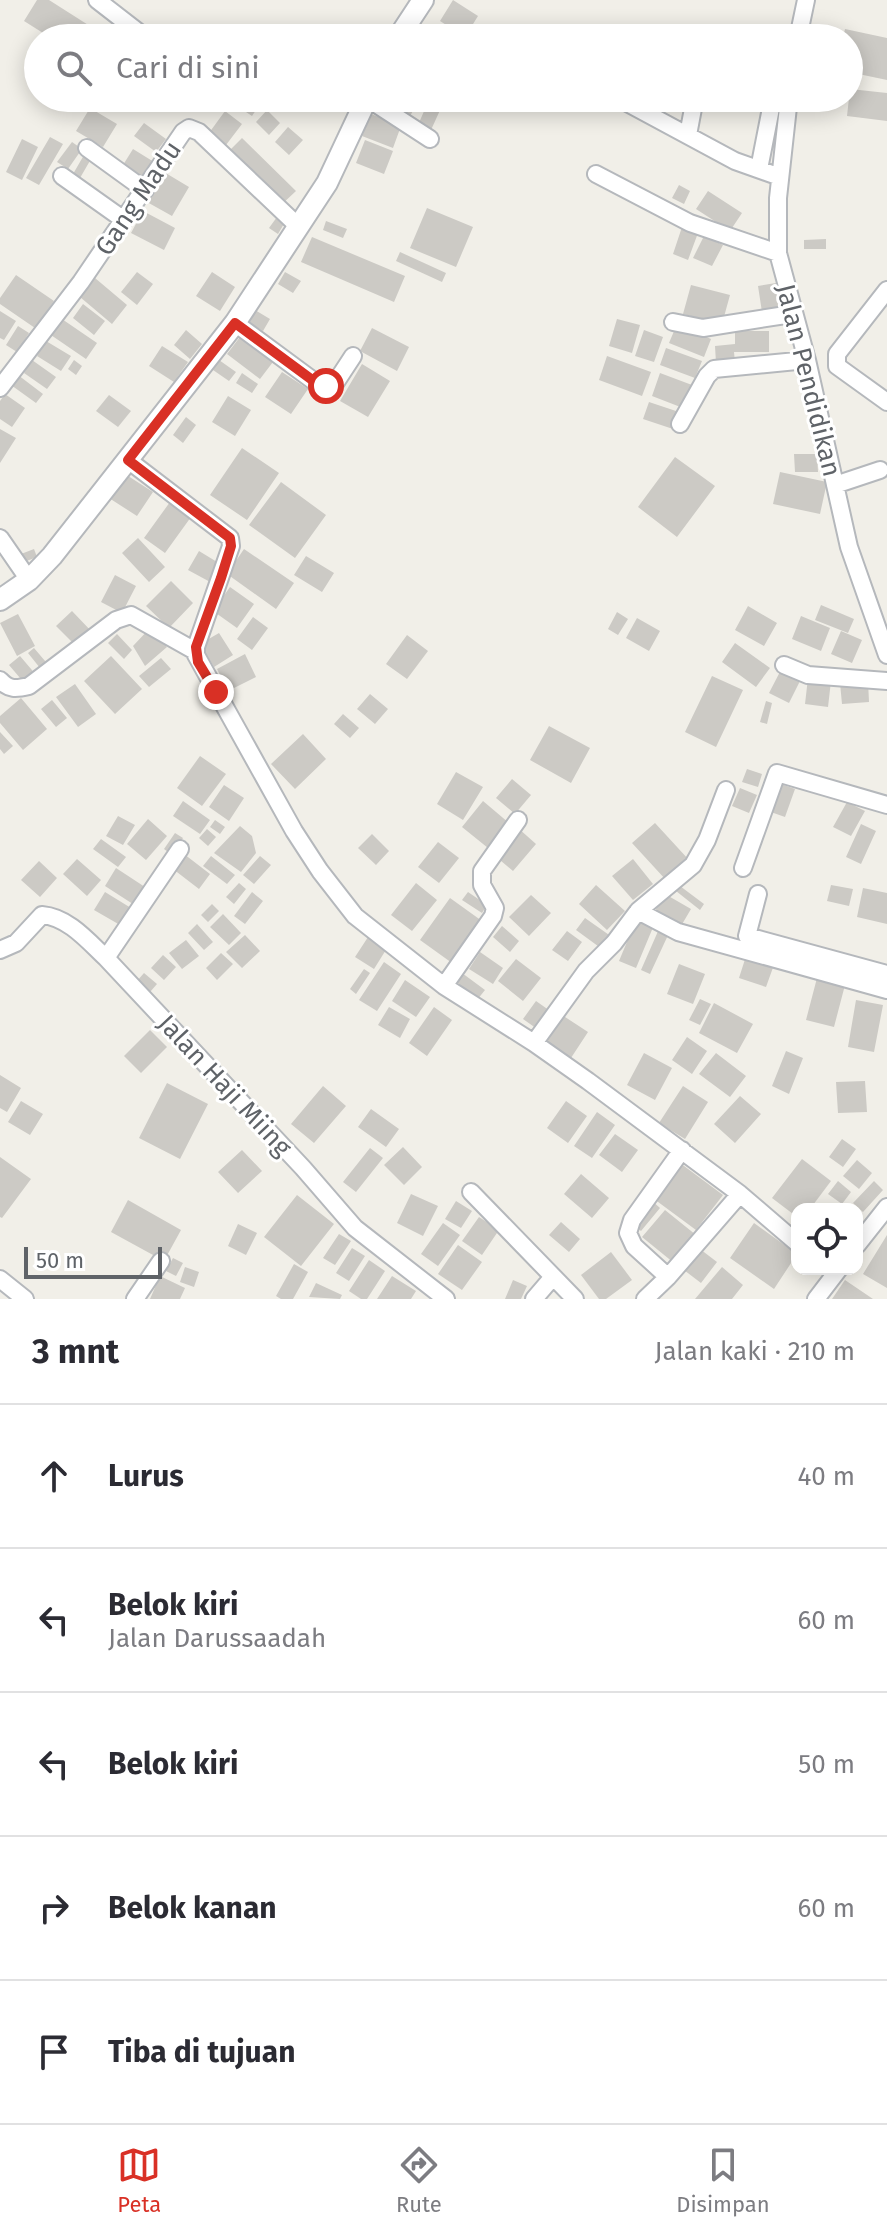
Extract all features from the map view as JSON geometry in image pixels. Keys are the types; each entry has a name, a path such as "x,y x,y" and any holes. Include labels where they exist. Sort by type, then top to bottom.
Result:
{"street":[{"path":"97,0 128,24"},
{"path":"407,24 423,0"},
{"path":"801,24 806,0"},
{"path":"0,600 29,580 71,533 235,323 327,183 360,112"},
{"path":"389,112 430,139"},
{"path":"648,112 735,161 780,177"},
{"path":"688,135 692,112"},
{"path":"759,169 770,112"},
{"name":"Jalan Pendidikan","path":"787,112 776,229 778,253 792,314 807,360 849,547 884,633 887,655"},
{"name":"Gang Madu","path":"0,388 81,282 183,132 189,128 199,132 299,227"},
{"path":"87,148 145,190"},
{"path":"596,174 681,219 778,253"},
{"path":"62,176 124,220"},
{"path":"887,290 837,354 837,366 887,402"},
{"path":"673,322 703,328 792,314"},
{"path":"235,323 315,382 326,386 334,385 339,380 353,356"},
{"path":"680,424 714,369 807,360"},
{"path":"128,460 230,538 231,546 195,651 198,662 320,871 364,923 444,986 534,1043 682,1150 791,1238"},
{"path":"835,485 884,461"},
{"path":"0,538 29,580"},
{"path":"0,680 5,686 15,689 29,686 116,620 131,615 195,651"},
{"path":"784,665 808,675 887,681"},
{"path":"743,868 777,773 887,805"},
{"path":"534,1043 586,971 614,943 638,911 693,865 707,840 726,790"},
{"path":"444,986 493,916 495,908 482,885 482,871 518,820"},
{"path":"106,958 180,849"},
{"path":"758,894 747,936 887,974"},
{"path":"638,911 678,932 887,990"},
{"name":"Jalan Haji Miing","path":"0,950 16,943 42,915 53,916 77,930 303,1168 355,1228 446,1299"},
{"path":"668,1277 634,1246 628,1233 632,1220 682,1150"},
{"path":"471,1192 575,1299"},
{"path":"645,1299 740,1194"},
{"path":"863,1237 887,1207"},
{"path":"135,1299 161,1261"},
{"path":"816,1299 831,1275"},
{"path":"534,1299 552,1278"},
{"path":"0,1279 25,1299"}],"building":[{"path":"37,0 49,0 87,24 29,24 24,21"},
{"path":"453,0 478,16 473,24 445,24 440,21"},
{"path":"863,33 887,38 887,80 863,75"},
{"path":"863,90 887,93 887,121 847,116 847,112 863,112"},
{"path":"88,112 97,112 117,124 103,147 76,131"},
{"path":"224,112 242,124 226,145 209,133"},
{"path":"269,112 280,123 269,135 256,122"},
{"path":"398,112 412,112 409,118"},
{"path":"424,112 439,112 431,130 418,125"},
{"path":"371,114 401,126 393,148 362,136"},
{"path":"144,123 166,139 156,152 134,136"},
{"path":"288,127 303,140 289,155 275,142"},
{"path":"50,137 63,144 39,185 26,178"},
{"path":"242,138 296,191 280,206 227,153"},
{"path":"22,139 38,147 22,180 6,172"},
{"path":"365,140 393,151 384,174 356,163"},
{"path":"72,142 82,149 68,169 57,162"},
{"path":"133,149 154,162 144,178 123,165"},
{"path":"84,155 91,159 80,178 73,174"},
{"path":"164,172 189,187 172,216 147,202"},
{"path":"679,185 690,191 684,204 672,198"},
{"path":"708,191 742,213 730,231 696,209"},
{"path":"427,208 473,227 456,267 410,248"},
{"path":"143,211 175,228 164,250 131,233"},
{"path":"277,217 285,222 278,234 269,228"},
{"path":"326,221 347,229 343,238 323,230"},
{"path":"682,227 698,233 688,260 673,254"},
{"path":"704,236 723,245 712,266 693,258"},
{"path":"312,237 405,276 394,302 301,262"},
{"path":"826,239 826,249 804,249 804,240"},
{"path":"400,252 446,273 442,282 396,261"},
{"path":"137,272 153,284 137,305 121,292"},
{"path":"212,272 235,287 220,311 196,296"},
{"path":"285,272 301,281 293,293 278,284"},
{"path":"16,275 54,301 35,328 0,304 0,298"},
{"path":"95,278 127,305 112,324 80,297"},
{"path":"776,283 780,309 762,312 758,286"},
{"path":"691,285 730,295 722,324 683,314"},
{"path":"83,304 105,321 94,335 73,318"},
{"path":"255,310 270,319 263,331 247,321"},
{"path":"0,311 16,321 4,340 0,338"},
{"path":"59,317 97,343 86,359 48,333"},
{"path":"617,319 640,325 632,353 609,346"},
{"path":"677,324 711,339 704,357 669,343"},
{"path":"18,326 29,333 17,352 6,345"},
{"path":"372,328 409,347 397,371 360,351"},
{"path":"186,330 202,344 190,359 174,345"},
{"path":"644,330 663,337 654,362 635,356"},
{"path":"735,331 769,331 769,352 734,352 735,362 716,363 715,346 735,344"},
{"path":"243,333 276,358 260,379 227,354"},
{"path":"46,341 71,356 61,371 37,356"},
{"path":"162,346 188,362 174,382 149,366"},
{"path":"666,348 702,361 695,378 660,365"},
{"path":"607,356 651,372 642,396 599,380"},
{"path":"32,360 56,377 47,389 24,373"},
{"path":"74,360 82,366 76,375 68,369"},
{"path":"219,360 236,372 229,381 213,370"},
{"path":"362,364 390,381 368,417 340,401"},
{"path":"282,372 308,389 291,414 265,397"},
{"path":"242,373 258,384 252,393 236,383"},
{"path":"660,373 692,385 683,408 652,396"},
{"path":"18,375 43,394 36,403 11,385"},
{"path":"5,394 25,408 12,427 0,419 0,401"},
{"path":"109,395 131,411 118,427 96,411"},
{"path":"228,396 251,410 235,436 212,422"},
{"path":"649,402 682,413 676,430 643,419"},
{"path":"186,417 196,425 183,443 173,435"},
{"path":"0,429 16,438 0,463"},
{"path":"242,448 279,473 247,520 210,495"},
{"path":"794,454 817,454 818,472 795,472"},
{"path":"675,457 715,486 677,537 638,507"},
{"path":"780,472 827,482 820,514 773,504"},
{"path":"125,474 153,492 137,516 109,498"},
{"path":"281,482 326,515 295,558 249,525"},
{"path":"170,502 191,517 165,553 144,538"},
{"path":"138,538 165,567 149,582 122,553"},
{"path":"34,549 37,557 24,562 21,554"},
{"path":"244,549 294,583 276,609 227,574"},
{"path":"199,551 222,565 212,583 188,570"},
{"path":"306,556 334,573 322,592 294,575"},
{"path":"115,575 136,586 122,613 101,602"},
{"path":"171,581 193,603 169,628 146,606"},
{"path":"230,587 254,604 237,628 213,611"},
{"path":"821,605 854,619 848,633 815,620"},
{"path":"748,606 777,623 764,646 735,630"},
{"path":"72,611 93,633 78,648 56,626"},
{"path":"617,612 628,619 618,635 608,629"},
{"path":"18,614 35,646 17,656 0,623"},
{"path":"801,616 830,628 821,651 792,639"},
{"path":"253,617 268,628 252,650 237,639"},
{"path":"637,618 660,631 649,651 626,638"},
{"path":"150,628 167,647 145,666 133,646"},
{"path":"841,631 862,640 852,663 831,654"},
{"path":"219,633 233,655 214,667 200,644"},
{"path":"117,634 132,650 124,659 108,643"},
{"path":"407,635 428,651 407,679 386,664"},
{"path":"735,643 770,668 756,687 722,662"},
{"path":"34,648 51,668 44,673 28,653"},
{"path":"245,654 256,677 228,691 217,669"},
{"path":"20,656 37,676 26,685 9,665"},
{"path":"111,656 142,689 115,714 84,681"},
{"path":"161,658 171,669 149,687 139,676"},
{"path":"783,666 803,675 789,703 769,693"},
{"path":"712,676 743,690 716,747 685,732"},
{"path":"808,678 831,681 828,707 805,704"},
{"path":"868,681 869,702 842,704 840,683"},
{"path":"75,684 96,714 78,727 56,697"},
{"path":"370,694 388,709 375,724 357,709"},
{"path":"21,698 47,729 23,750 0,723 0,716"},
{"path":"52,700 67,718 56,727 41,709"},
{"path":"766,701 772,703 767,724 760,722"},
{"path":"343,714 359,728 350,738 334,724"},
{"path":"549,726 590,748 571,783 530,760"},
{"path":"0,732 13,746 4,754 0,749"},
{"path":"303,734 326,759 295,789 271,764"},
{"path":"200,756 226,774 202,806 177,788"},
{"path":"747,769 762,774 758,787 742,782"},
{"path":"456,772 483,787 463,820 437,804"},
{"path":"512,779 531,795 515,814 496,798"},
{"path":"778,783 795,789 785,817 768,811"},
{"path":"224,785 244,798 229,821 209,807"},
{"path":"740,788 757,795 749,813 732,806"},
{"path":"183,801 210,820 200,834 173,816"},
{"path":"483,801 509,823 488,848 462,827"},
{"path":"847,802 865,811 851,836 833,827"},
{"path":"118,816 135,825 123,845 106,836"},
{"path":"148,819 167,836 146,860 127,844"},
{"path":"215,820 225,827 220,834 210,827"},
{"path":"655,823 689,860 666,880 632,843"},
{"path":"861,824 876,831 861,864 846,857"},
{"path":"240,826 252,836 256,853 241,872 214,853"},
{"path":"518,828 536,844 513,871 494,855"},
{"path":"207,829 216,837 208,846 199,838"},
{"path":"175,833 183,838 172,855 164,849"},
{"path":"372,834 389,851 376,865 358,848"},
{"path":"101,839 126,857 118,867 93,849"},
{"path":"438,842 459,858 439,883 418,867"},
{"path":"184,854 210,874 199,889 173,869"},
{"path":"211,856 235,875 227,884 203,866"},
{"path":"260,856 271,865 254,884 243,875"},
{"path":"77,859 101,880 87,896 63,874"},
{"path":"633,859 653,884 633,900 612,876"},
{"path":"39,861 57,878 40,897 21,880"},
{"path":"116,868 148,889 136,906 105,886"},
{"path":"239,883 246,889 234,904 226,897"},
{"path":"416,883 437,900 412,931 391,915"},
{"path":"596,885 625,911 607,930 579,904"},
{"path":"831,885 853,889 849,906 827,901"},
{"path":"680,886 704,904 700,910 676,891"},
{"path":"863,888 887,893 887,924 857,917"},
{"path":"105,892 131,908 120,925 94,910"},
{"path":"252,892 263,901 245,924 234,916"},
{"path":"468,892 487,905 482,913 462,900"},
{"path":"665,894 691,909 681,926 655,911"},
{"path":"531,895 551,913 529,936 509,917"},
{"path":"450,898 482,921 452,963 420,940"},
{"path":"212,904 219,911 208,922 201,915"},
{"path":"223,914 241,933 229,945 210,927"},
{"path":"585,918 612,937 602,949 576,930"},
{"path":"637,918 654,925 636,968 619,961"},
{"path":"197,924 213,942 204,950 188,933"},
{"path":"502,926 519,941 510,952 493,937"},
{"path":"659,929 669,933 650,974 641,970"},
{"path":"567,931 582,942 568,961 552,950"},
{"path":"370,934 389,945 374,969 355,957"},
{"path":"245,935 260,951 242,968 226,952"},
{"path":"186,940 199,956 182,969 169,953"},
{"path":"480,952 503,968 493,984 469,969"},
{"path":"221,953 233,964 217,980 206,968"},
{"path":"747,953 775,962 766,987 739,978"},
{"path":"163,955 176,967 164,980 151,968"},
{"path":"516,959 541,978 523,1001 498,981"},
{"path":"384,962 401,974 377,1011 359,1000"},
{"path":"679,964 705,974 693,1004 667,994"},
{"path":"364,969 370,973 356,994 350,989"},
{"path":"144,973 157,984 150,992 137,981"},
{"path":"462,973 485,990 477,1000 454,983"},
{"path":"817,978 845,985 834,1027 806,1020"},
{"path":"405,980 430,997 416,1017 392,1001"},
{"path":"700,999 711,1004 700,1025 689,1020"},
{"path":"856,1000 883,1005 874,1052 848,1047"},
{"path":"536,1001 553,1013 540,1031 523,1019"},
{"path":"714,1003 753,1024 737,1053 699,1033"},
{"path":"389,1007 410,1019 400,1038 378,1025"},
{"path":"434,1007 452,1020 427,1056 409,1043"},
{"path":"562,1015 588,1032 569,1061 543,1043"},
{"path":"150,1030 167,1047 141,1073 124,1056"},
{"path":"687,1037 707,1051 692,1074 672,1060"},
{"path":"786,1051 803,1058 789,1094 772,1086"},
{"path":"644,1053 672,1068 655,1100 627,1085"},
{"path":"716,1053 746,1076 730,1097 699,1074"},
{"path":"0,1075 21,1088 7,1112 0,1108"},
{"path":"865,1081 867,1112 838,1113 836,1082"},
{"path":"167,1083 208,1104 180,1159 139,1138"},
{"path":"323,1086 346,1106 314,1143 291,1124"},
{"path":"683,1086 708,1102 685,1139 659,1123"},
{"path":"740,1096 761,1114 735,1143 714,1124"},
{"path":"21,1101 43,1114 30,1135 8,1122"},
{"path":"566,1101 587,1116 568,1143 547,1128"},
{"path":"371,1109 399,1129 386,1147 358,1127"},
{"path":"597,1112 615,1125 592,1158 574,1146"},
{"path":"615,1134 638,1150 622,1172 599,1155"},
{"path":"842,1139 856,1149 843,1167 829,1157"},
{"path":"403,1147 422,1167 404,1185 384,1165"},
{"path":"370,1148 383,1158 356,1192 343,1182"},
{"path":"242,1150 262,1171 238,1193 218,1172"},
{"path":"0,1157 31,1179 2,1218 0,1217"},
{"path":"802,1159 831,1181 814,1203 791,1203 791,1212 772,1198"},
{"path":"676,1160 723,1195 696,1230 650,1196"},
{"path":"857,1160 872,1173 859,1189 843,1176"},
{"path":"581,1174 609,1198 592,1218 564,1194"},
{"path":"838,1181 851,1192 843,1203 828,1194"},
{"path":"874,1181 883,1190 863,1212 863,1203 853,1203"},
{"path":"411,1194 438,1206 423,1236 397,1223"},
{"path":"297,1195 334,1224 301,1266 264,1237"},
{"path":"128,1200 181,1230 164,1261 111,1232"},
{"path":"651,1200 660,1208 641,1231 631,1223"},
{"path":"456,1201 472,1211 461,1228 445,1219"},
{"path":"665,1210 696,1235 674,1263 642,1237"},
{"path":"479,1217 499,1230 482,1255 462,1241"},
{"path":"561,1222 580,1239 569,1252 549,1235"},
{"path":"443,1223 460,1235 438,1266 421,1254"},
{"path":"754,1223 791,1250 791,1263 774,1289 730,1258"},
{"path":"238,1224 257,1233 246,1255 228,1246"},
{"path":"339,1234 351,1241 335,1265 323,1258"},
{"path":"887,1235 887,1288 863,1274"},
{"path":"458,1245 482,1262 462,1290 438,1274"},
{"path":"696,1246 717,1262 701,1283 680,1267"},
{"path":"352,1248 365,1256 349,1281 336,1273"},
{"path":"611,1252 632,1280 606,1299 599,1299 581,1275"},
{"path":"173,1258 183,1263 176,1276 166,1271"},
{"path":"369,1260 385,1271 367,1299 361,1299 349,1291"},
{"path":"294,1264 308,1272 293,1299 281,1299 276,1296"},
{"path":"185,1267 199,1272 194,1287 180,1282"},
{"path":"722,1267 743,1285 732,1299 695,1299"},
{"path":"160,1276 185,1288 180,1299 150,1299"},
{"path":"392,1276 416,1291 411,1299 377,1299"},
{"path":"513,1280 527,1286 521,1299 505,1299"},
{"path":"845,1280 873,1299 832,1299"},
{"path":"316,1283 342,1295 340,1299 309,1297"}],"route":[{"path":"216,692 198,662 196,647 231,546 230,538 128,460 235,323 315,382 326,386"}]}
